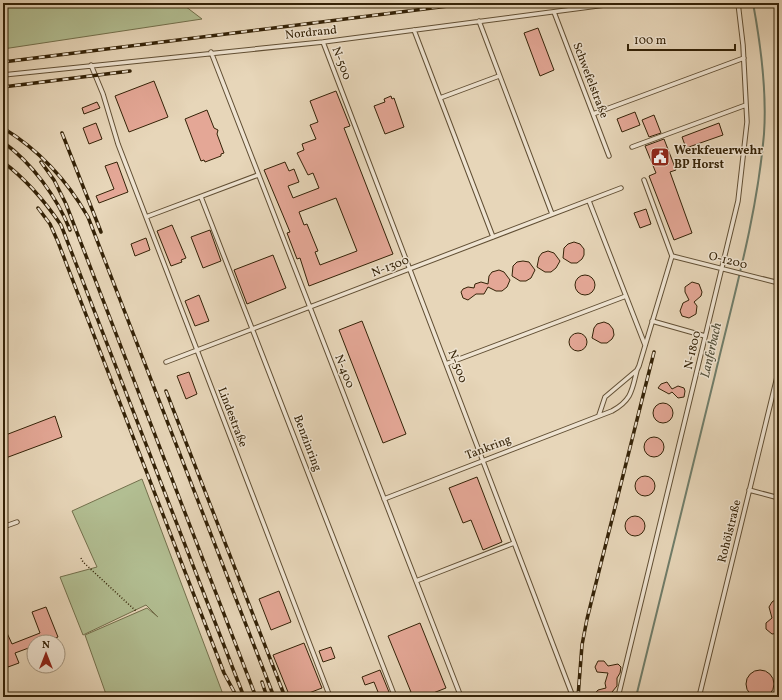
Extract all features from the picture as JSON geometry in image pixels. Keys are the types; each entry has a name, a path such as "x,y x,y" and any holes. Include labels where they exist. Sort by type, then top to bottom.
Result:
{"lane":[{"name":"Nordrand","path":"3,75 211,52 323,42 620,3"},
{"name":"N-1800","path":"618,697 738,201 743,164 746,105 744,58 738,3"},
{"name":"Schwefelstraße","path":"554,12 609,156"},
{"path":"479,22 552,214"},
{"path":"414,30 493,237"},
{"name":"N-500","path":"323,42 573,697"},
{"name":"N-400","path":"211,52 460,697"},
{"path":"593,114 744,58"},
{"name":"Lindestraße","path":"91,65 103,94 118,144 330,697"},
{"path":"440,98 499,76"},
{"path":"632,147 746,105"},
{"path":"146,217 258,175"},
{"path":"644,180 672,256"},
{"name":"N-1300","path":"166,362 621,188"},
{"name":"Benzinring","path":"201,197 394,697"},
{"path":"589,200 645,345"},
{"name":"O-1200","path":"672,256 779,283"},
{"name":"Tankring","path":"384,499 623,405 630,397 672,256"},
{"path":"446,364 626,296"},
{"path":"652,321 705,336"},
{"name":"Rohölstraße","path":"699,697 779,369"},
{"path":"599,415 606,397 637,370"},
{"path":"749,490 779,498"},
{"path":"3,527 18,522"},
{"path":"416,581 514,543"}],"path":[{"path":"81,558 83,562 137,612"}],"green space":[{"path":"3,3 181,3 202,19 3,49"},
{"path":"142,479 224,697 107,697 85,635 147,608 158,617 146,605 83,635 60,577 97,567 72,511"}],"building":[{"path":"538,28 554,70 540,76 524,33"},
{"path":"154,81 168,117 129,132 115,96"},
{"path":"336,91 350,126 344,128 393,254 309,286 300,258 297,259 287,233 290,232 264,170 285,162 289,171 294,169 299,182 288,186 293,198 319,188 313,173 308,175 297,153 304,150 302,144 316,139 310,125 318,122 310,101","holes":["336,198 357,251 320,265 315,252 318,251 307,224 304,225 299,212"]},
{"path":"391,96 392,99 394,98 404,127 385,134 374,106 385,102 384,99"},
{"path":"97,102 100,108 84,114 82,108"},
{"path":"207,110 214,128 218,130 217,134 224,153 221,154 221,156 205,162 204,160 201,161 185,119"},
{"path":"635,112 640,125 622,132 617,119"},
{"path":"654,115 661,133 649,137 642,120"},
{"path":"96,123 102,139 89,144 83,128"},
{"path":"719,123 723,135 686,148 682,137"},
{"name":"Werkfeuerwehr BP Horst","path":"664,139 676,170 670,172 692,233 674,240 649,176 656,173 645,146"},
{"path":"117,162 128,192 99,203 96,196 114,189 105,166"},
{"path":"646,209 651,224 640,228 634,213"},
{"path":"172,225 186,258 181,260 182,262 171,266 157,231"},
{"path":"210,230 221,261 203,268 191,237"},
{"path":"146,238 150,250 135,256 131,244"},
{"path":"574,242 580,244 584,249 584,255 577,263 571,263 563,258 564,248 568,244"},
{"path":"548,251 554,253 560,261 556,268 551,272 545,272 537,267 539,257 542,253"},
{"path":"273,255 286,288 247,304 234,270"},
{"path":"517,262 529,262 535,270 531,278 526,281 520,281 512,276 513,266"},
{"path":"499,270 504,272 510,280 507,287 502,291 496,291 488,287 484,294 476,294 468,300 463,298 461,292 463,289 468,287 474,288 475,284 481,282 488,284 489,276 492,272"},
{"path":"581,275 589,275 595,281 595,289 589,295 581,295 575,289 575,281"},
{"path":"692,282 699,284 702,292 701,296 694,302 697,306 696,314 689,318 682,316 680,311 683,303 689,300 685,292 685,287"},
{"path":"199,295 209,321 195,326 185,301"},
{"path":"362,321 406,434 383,443 339,330"},
{"path":"604,322 609,324 613,329 614,335 607,343 601,343 592,338 594,328 597,324"},
{"path":"578,333 584,336 587,342 584,348 578,351 572,348 569,342 572,336"},
{"path":"189,372 197,394 186,399 177,376"},
{"path":"667,382 672,389 678,386 684,388 684,397 678,398 672,392 669,394 658,388 661,384"},
{"path":"663,403 670,406 673,413 670,420 663,423 656,420 653,413 656,406"},
{"path":"55,416 62,437 3,459 3,436"},
{"path":"654,437 661,440 664,447 661,454 654,457 647,454 644,447 647,440"},
{"path":"645,476 652,479 655,486 652,493 645,496 638,493 635,486 638,479"},
{"path":"477,477 502,542 483,550 471,520 463,523 449,488"},
{"path":"635,516 642,519 645,526 642,533 635,536 628,533 625,526 628,519"},
{"path":"279,591 291,622 271,630 259,599"},
{"path":"779,597 779,633 772,634 766,629 766,623 772,618 769,607 772,602"},
{"path":"46,607 57,634 37,634 40,633 32,612"},
{"path":"420,623 446,688 423,697 413,697 388,636"},
{"path":"7,633 12,644 26,638 26,649 15,653 19,663 8,667 3,654 3,634"},
{"path":"304,643 322,688 309,693 311,697 290,697 273,655"},
{"path":"331,647 335,658 323,662 319,651"},
{"path":"598,661 604,661 608,666 618,664 621,667 617,678 617,686 612,692 615,697 592,697 598,690 606,688 605,683 608,673 597,672 595,667"},
{"path":"380,670 391,697 380,697 374,682 365,685 362,677"},
{"path":"760,670 770,674 774,684 770,694 760,698 750,694 746,684 750,674"}],"waterway":[{"name":"Lanferbach","path":"636,697 737,285 756,195 764,134 765,101 761,52 753,3"}],"railway":[{"path":"3,62 472,3"},
{"path":"3,87 130,71"},
{"path":"3,128 29,146 51,167 80,203 88,217 274,697"},
{"path":"62,133 101,232"},
{"path":"3,142 14,150 34,170 51,193 70,230"},
{"path":"3,162 35,191 61,225 244,697"},
{"path":"41,162 54,180 66,204 256,697"},
{"path":"38,208 50,224 58,242 224,673 237,697"},
{"path":"578,697 582,645 587,619 654,352"},
{"path":"166,391 285,697"},
{"path":"262,682 267,697"}],"place":[{"name":"Werkfeuerwehr BP Horst","path":"660,157"}]}
